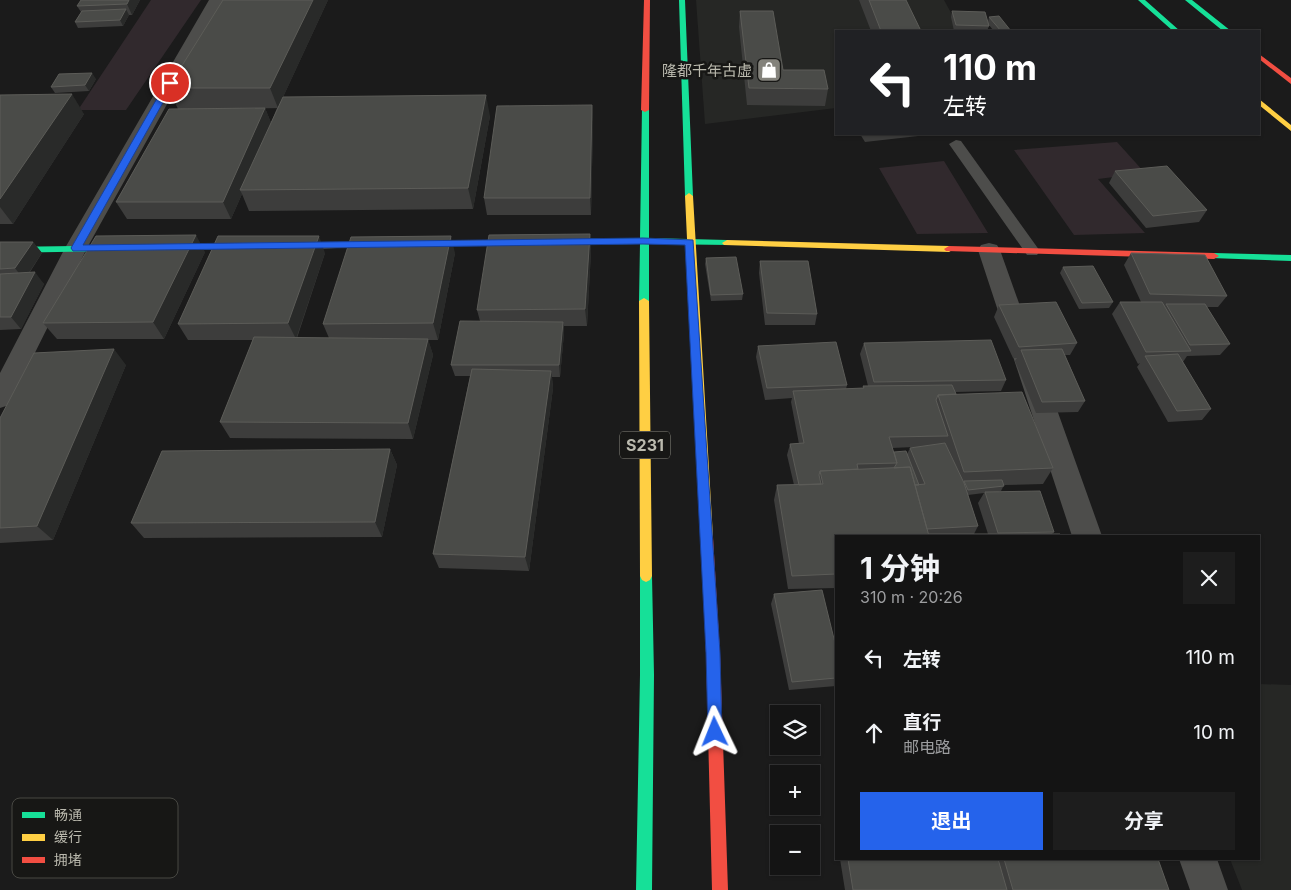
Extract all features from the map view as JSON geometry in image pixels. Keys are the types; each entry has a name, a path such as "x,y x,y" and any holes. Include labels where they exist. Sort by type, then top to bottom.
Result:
{"main road":[{"name":"S231","path":"644,890 647,675 643,241 647,0"},
{"path":"682,0 690,242 713,653 720,890"},
{"path":"1141,0 1177,30"},
{"path":"1188,0 1226,30"},
{"path":"1260,57 1291,82"},
{"path":"1260,102 1291,129"},
{"path":"0,250 643,241 1291,258"}],"street":[{"path":"0,398 76,248 216,0"},
{"path":"989,250 1086,535"},
{"path":"1198,860 1209,890"}],"lane":[{"path":"956,144 1032,251"}],"shaded area":[{"path":"151,0 201,0 126,110 78,110"},
{"name":"隆都千年古虚","path":"696,0 944,0 960,30 835,30 835,108 705,124"},
{"path":"1117,142 1145,173 1098,179 1145,233 1074,235 1014,150"},
{"path":"944,161 988,233 917,234 879,168"},
{"path":"1260,684 1291,685 1291,890 1242,890 1230,860 1260,860"}],"building":[{"path":"81,0 129,0 127,4 77,6"},
{"path":"223,0 313,0 270,88 168,88"},
{"path":"869,0 906,0 921,30 881,30"},
{"path":"126,9 120,20 75,22 82,11"},
{"path":"740,11 773,11 783,70 824,70 828,89 749,88"},
{"path":"952,11 985,12 989,26 956,25"},
{"path":"999,16 1010,30 1000,30 989,17"},
{"path":"92,73 85,85 51,87 59,74"},
{"path":"72,94 0,199 0,95"},
{"path":"486,95 468,188 240,190 283,97"},
{"path":"592,105 590,198 484,198 497,106"},
{"path":"265,108 223,202 116,202 169,109"},
{"path":"1167,166 1207,210 1153,216 1115,171"},
{"path":"590,234 585,309 477,310 489,235"},
{"path":"196,235 153,322 43,323 96,236"},
{"path":"218,236 319,236 288,323 178,324"},
{"path":"451,236 433,323 323,324 351,237"},
{"path":"0,242 33,242 15,268 0,269"},
{"path":"1131,253 1205,255 1227,296 1150,294"},
{"path":"736,257 743,294 711,295 706,258"},
{"path":"760,261 808,261 817,314 767,313"},
{"path":"1093,266 1113,302 1082,303 1063,267"},
{"path":"35,272 11,317 0,317 0,274"},
{"path":"1056,302 1077,343 1019,347 999,305"},
{"path":"1120,302 1162,302 1191,351 1146,352"},
{"path":"1166,304 1205,304 1230,344 1190,345"},
{"path":"460,321 563,322 559,365 451,365"},
{"path":"254,337 428,339 408,423 220,422"},
{"path":"991,340 1006,380 874,382 864,343"},
{"path":"836,342 847,385 767,388 758,346"},
{"path":"114,349 37,526 0,528 0,418 34,353"},
{"path":"1062,349 1085,401 1042,402 1021,350"},
{"path":"1178,354 1211,409 1177,411 1145,356"},
{"path":"472,369 551,371 525,557 433,554"},
{"path":"952,385 956,394 938,395 936,400 948,436 889,437 897,463 857,464 858,469 820,471 821,484 799,485 790,444 804,443 793,391 864,388 863,386"},
{"path":"1022,392 1053,468 964,472 938,395"},
{"path":"945,443 964,483 978,526 927,529 915,485 925,484 910,448"},
{"path":"390,449 375,522 131,523 162,451"},
{"path":"906,451 919,485 915,485 910,467 894,468 897,463 894,452"},
{"path":"910,467 929,535 835,535 835,574 792,576 777,485 823,484 820,471"},
{"path":"1002,480 1004,486 968,490 964,481"},
{"path":"1040,491 1054,532 998,533 985,492"},
{"path":"1060,534 1060,535 929,535"},
{"path":"822,590 835,643 835,678 792,682 774,594"},
{"path":"848,860 998,860 1007,890 853,890"},
{"path":"1004,860 1158,860 1169,890 1013,890"}],"traffic: fast":[{"path":"682,0 689,196"},
{"path":"1141,0 1176,30"},
{"path":"1188,0 1226,30"},
{"path":"644,301 645,110"},
{"path":"499,243 643,241 727,243"},
{"path":"0,250 227,247"},
{"path":"1214,256 1291,258"},
{"path":"644,890 647,675 646,576"}],"traffic: slow":[{"path":"1260,102 1291,129"},
{"path":"689,196 707,537"},
{"path":"227,247 499,243"},
{"path":"727,243 949,249"},
{"path":"644,301 646,576"}],"traffic: jam":[{"path":"645,110 647,0"},
{"path":"1260,57 1291,82"},
{"path":"949,249 1214,256"},
{"path":"707,537 713,653 720,890"}],"place":[{"name":"隆都千年古虚","path":"769,70"}],"route":[{"path":"170,83 76,248 690,242 713,653 715,732"}]}
